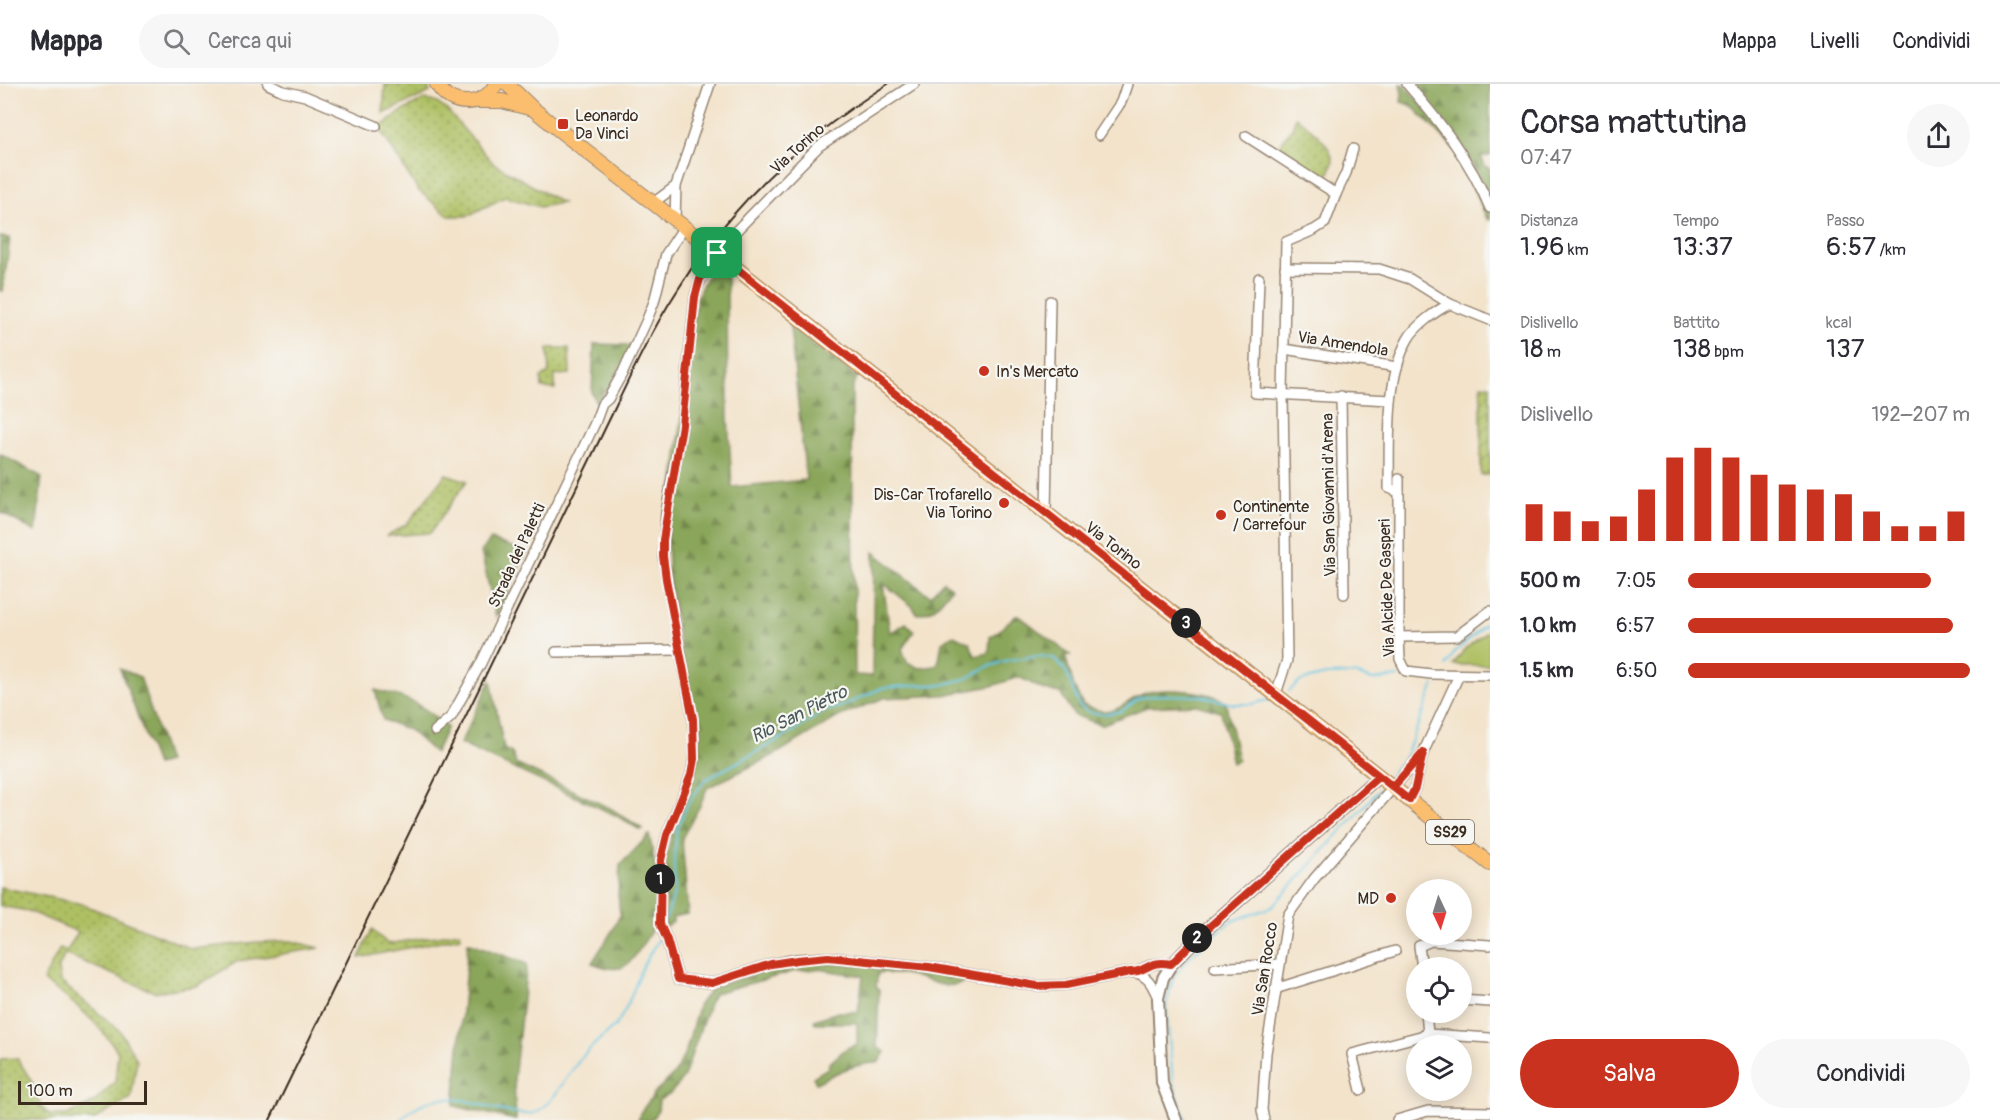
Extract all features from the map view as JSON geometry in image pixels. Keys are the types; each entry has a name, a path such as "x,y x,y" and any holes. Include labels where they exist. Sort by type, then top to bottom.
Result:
{"main road":[{"name":"Via Torino","path":"437,84 446,96 456,101 502,101 531,108"},
{"path":"476,101 487,95 495,84"},
{"name":"Via Torino","path":"507,84 531,108 680,223 1490,864"}],"street":[{"path":"268,84 283,91 305,96 376,126"},
{"path":"680,223 676,186 710,84"},
{"name":"Via Torino","path":"717,253 819,146 914,84"},
{"path":"1099,135 1121,102 1127,84"},
{"path":"1407,84 1459,148 1490,208"},
{"path":"1246,136 1336,194"},
{"path":"1276,694 1287,660 1282,394 1286,242 1325,223 1346,173 1353,149"},
{"path":"653,203 676,186"},
{"name":"Strada dei Paletti","path":"435,731 451,717 486,652 590,434 602,404 608,399 623,372 654,302 666,254 680,223"},
{"path":"717,253 700,279 695,297 682,425 663,540 663,556 693,719 694,759 691,775 667,835 661,860 660,924 678,979 712,983 771,964 828,957 929,967 1037,986 1066,985 1137,972 1144,975 1152,984 1158,998"},
{"path":"1285,268 1379,269 1410,279 1450,304 1490,320"},
{"name":"Via San Giovanni d'Arena","path":"1260,278 1255,393 1391,400"},
{"path":"1046,513 1050,301"},
{"path":"1391,400 1397,367 1408,337 1437,310 1450,304"},
{"name":"Via Amendola","path":"1284,349 1397,367"},
{"name":"Via San Giovanni d'Arena","path":"1341,396 1344,594"},
{"name":"Via Alcide De Gasperi","path":"1391,400 1389,488 1399,492"},
{"name":"Via Alcide De Gasperi","path":"1399,479 1400,659 1406,671 1490,675"},
{"path":"1399,637 1457,636 1490,611"},
{"path":"556,652 679,650"},
{"path":"1409,800 1415,788 1423,753 1459,675"},
{"name":"Via San Rocco","path":"1264,1120 1262,1110 1266,1053 1288,915 1314,879 1423,753"},
{"path":"1176,1120 1162,1083 1158,998 1163,978 1171,964 1199,936 1379,776"},
{"path":"1420,957 1419,946 1431,941 1490,945"},
{"path":"1275,990 1395,951"},
{"path":"1137,972 1160,962 1171,964"},
{"path":"1215,968 1280,964"},
{"path":"1472,1001 1490,1002"},
{"path":"1427,1023 1428,1034"},
{"path":"1361,1090 1352,1054 1428,1034 1490,1038"},
{"path":"1397,1120 1428,1111 1490,1112"}],"green space":[{"path":"385,84 427,84 430,92 383,114"},
{"path":"1400,84 1404,85 1432,117 1458,151 1479,190 1490,214 1490,220 1487,219 1455,150 1411,105 1401,102"},
{"path":"1411,84 1490,84 1490,156 1481,156 1485,166 1490,169 1490,199 1461,144"},
{"path":"425,99 447,110 493,163 562,203 540,207 505,197 467,216 449,216 418,190 379,128 401,112"},
{"path":"1296,117 1319,136 1332,155 1333,163 1324,183 1275,151 1292,128"},
{"path":"0,237 10,238 3,291 0,291"},
{"path":"717,269 727,278 728,416 732,487 806,480 790,327 857,377 852,390 855,675 872,676 874,552 930,596 943,581 952,588 933,609 917,614 912,606 883,583 890,633 906,623 914,631 902,649 907,662 919,668 936,666 942,642 954,635 970,643 975,656 989,653 990,637 1018,615 1070,655 1065,655 1074,687 1083,705 1097,710 1111,711 1149,692 1167,690 1190,691 1220,699 1226,704 1238,760 1232,763 1221,712 1196,705 1147,707 1101,725 1074,715 1060,693 1044,690 1019,677 992,686 944,695 884,698 838,717 774,755 707,788 682,838 688,914 673,917 673,922 665,927 666,860 672,831 698,759 668,572 667,534 697,297 707,277"},
{"path":"594,344 632,345 612,383 596,402 592,393"},
{"path":"548,348 569,348 570,374 555,375 555,389 542,388 541,378 549,373"},
{"path":"1481,385 1490,385 1490,475 1481,475"},
{"path":"0,454 42,477 36,532 0,512"},
{"path":"446,474 467,481 430,533 386,536 407,524"},
{"path":"491,540 527,552 496,617 481,552"},
{"path":"1490,629 1490,665 1453,665 1465,649"},
{"path":"120,669 140,677 168,762 156,765"},
{"path":"491,680 504,749 512,753 516,764 610,808 643,829 640,830 617,816 460,744"},
{"path":"375,690 414,702 447,727 435,753 409,730 383,720"},
{"path":"649,835 657,890 656,912 652,929 636,955 621,968 609,968 592,963 620,915 618,894 620,865"},
{"path":"0,887 82,904 192,949 291,941 320,948 238,961 197,986 154,992 65,954 58,970 60,981 120,1031 137,1060 131,1098 94,1120 0,1120 0,1059 17,1058 31,1080 42,1108 50,1115 67,1115 93,1103 115,1082 118,1052 102,1030 43,981 60,948 67,951 78,932 28,911 0,906"},
{"path":"372,930 388,944 460,932 461,937 359,958"},
{"path":"468,942 527,964 514,1079 516,1120 454,1106"},
{"path":"794,963 908,968 967,977 964,982 956,985 942,985 904,974 878,973 876,986 879,989 877,1047 885,1052 878,1063 838,1072 816,1083 813,1077 828,1068 829,1063 846,1049 857,1045 857,1023 815,1023 814,1020 838,1012 858,1012 863,976 817,969 796,971 715,993 710,1001 684,1077 671,1093 659,1100 658,1111 651,1120 638,1120 640,1113 654,1094 675,1073 686,1051 698,1006 712,987"}],"waterway":[{"path":"1446,666 1455,652 1490,620"},
{"name":"Rio San Pietro","path":"666,919 675,891 674,861 677,830 687,805 705,780 791,733 825,711 845,705 882,688 942,685 968,678 987,667 1008,660 1039,656 1053,658 1066,671 1079,705 1088,712 1105,714 1122,711 1139,698 1161,695 1201,696 1233,704 1252,704 1268,700"},
{"name":"Rio San Pietro","path":"1289,691 1301,681 1326,675 1355,674 1373,680 1399,677"},
{"path":"1389,777 1406,755 1434,685"},
{"path":"1186,1120 1173,1082 1166,1005 1173,978 1190,956 1230,922 1272,907 1379,790"},
{"name":"Rio San Pietro","path":"400,1120 418,1106 435,1100 468,1101 517,1113 534,1113 546,1105 585,1054 620,1019 644,964 661,936"}],"railway":[{"path":"270,1120 629,378 668,305 720,230 744,202 798,150 888,84"}],"place":[{"name":"Leonardo Da Vinci","path":"563,124"},
{"name":"In's Mercato","path":"984,371"},
{"name":"Dis-Car Trofarello Via Torino","path":"1004,503"},
{"name":"Continente / Carrefour","path":"1221,515"},
{"name":"MD","path":"1391,898"}],"route":[{"path":"717,253 1393,787 1423,753 1415,788 1409,800 1379,776 1199,936 1171,964 1160,962 1137,972 1066,985 1037,986 929,967 828,957 771,964 712,983 688,982 678,979 660,924 661,860 667,835 691,775 694,738 693,719 666,579 663,540 682,425 695,297 700,279 717,253"}]}
